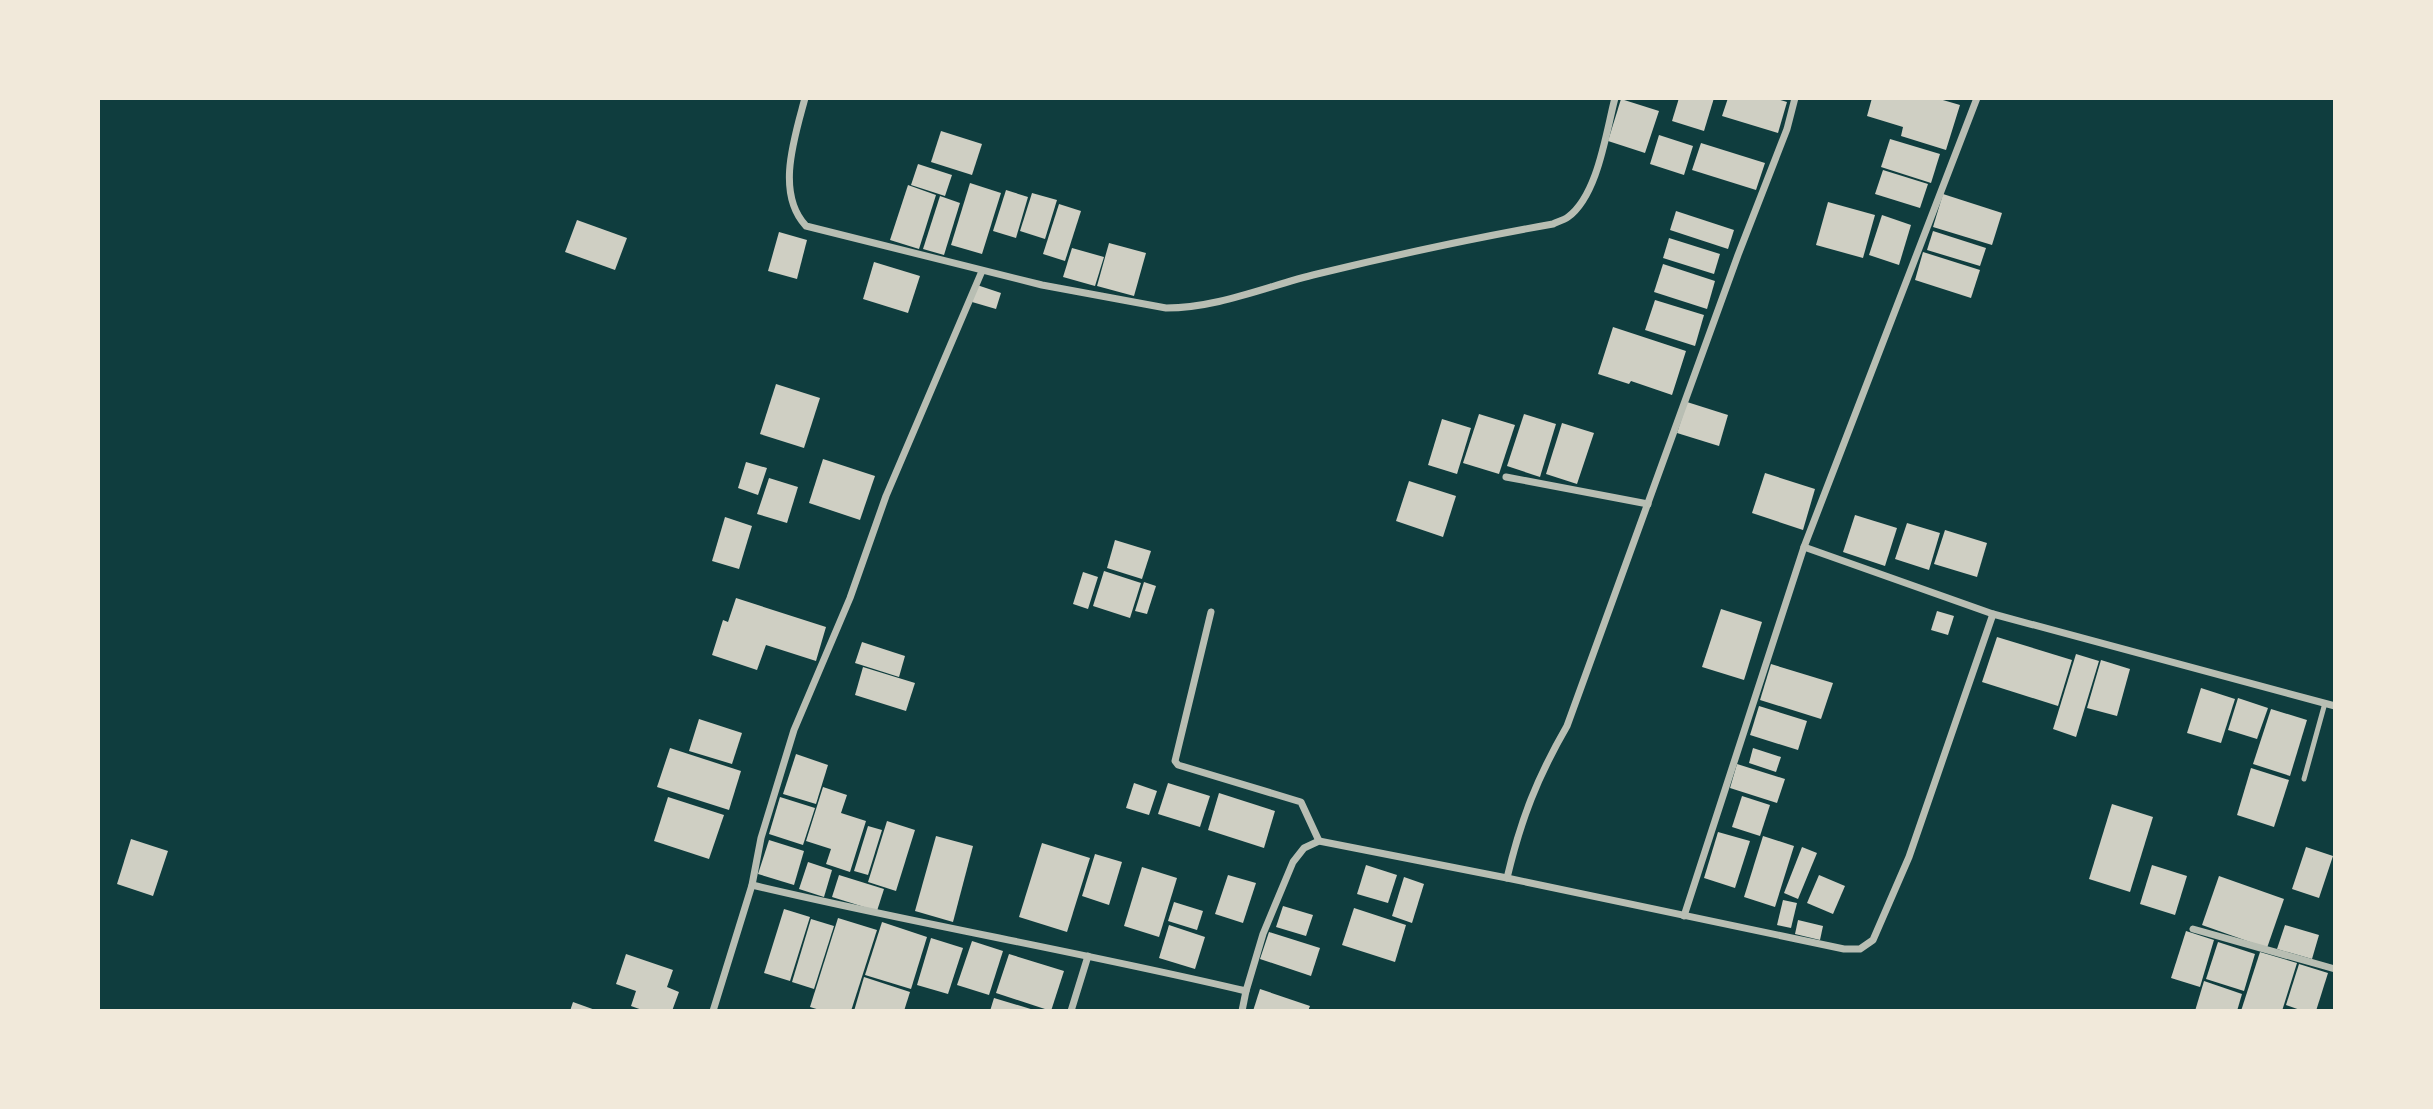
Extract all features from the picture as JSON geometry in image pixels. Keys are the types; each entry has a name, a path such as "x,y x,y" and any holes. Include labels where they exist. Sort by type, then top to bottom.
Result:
{"street":[{"path":"805,98 794,139 790,198 796,215 806,226 982,271 1166,308 1219,302 1316,274 1553,224 1568,217 1581,203 1596,171 1615,98"},
{"path":"1507,878 1527,806 1544,766 1567,726 1738,255 1787,129 1795,98"},
{"path":"1684,916 1804,547 1977,98"},
{"path":"713,1011 752,885 761,838 794,730 850,598 886,496 982,271"},
{"path":"1506,477 1648,504"},
{"path":"1804,547 1993,614 2335,705"},
{"path":"1211,612 1175,761 1178,765 1301,802 1319,841"},
{"path":"1242,1011 1263,934 1293,862 1304,848 1319,841 1844,949 1860,949 1873,940 1909,857 1993,614"},
{"path":"752,885 881,914 1142,966 1246,991"},
{"path":"2193,929 2335,969"},
{"path":"1071,1011 1088,956"}],"lane":[{"path":"2304,779 2325,703"}],"building":[{"path":"1679,98 1714,98 1704,131 1672,121"},
{"path":"1728,98 1774,98 1787,102 1778,133 1722,116"},
{"path":"1872,98 1936,98 1960,105 1946,150 1901,136 1903,127 1867,116"},
{"path":"1621,99 1659,111 1645,153 1608,141"},
{"path":"941,131 982,144 972,175 931,162"},
{"path":"1659,135 1693,146 1684,175 1650,164"},
{"path":"1890,139 1940,154 1931,183 1881,167"},
{"path":"1701,143 1765,163 1756,190 1692,170"},
{"path":"918,164 952,175 945,196 911,185"},
{"path":"1883,170 1928,184 1920,208 1875,194"},
{"path":"970,183 1001,193 982,254 951,245"},
{"path":"908,185 936,195 919,249 890,240"},
{"path":"1006,190 1028,197 1016,238 993,231"},
{"path":"1032,193 1057,200 1045,239 1020,231"},
{"path":"1943,194 2002,213 1992,245 1933,227"},
{"path":"940,196 960,203 944,255 923,249"},
{"path":"1828,202 1875,215 1863,258 1816,245"},
{"path":"1059,204 1081,211 1065,261 1043,254"},
{"path":"1676,211 1734,230 1728,249 1670,230"},
{"path":"1882,215 1911,225 1899,265 1869,255"},
{"path":"577,220 627,238 615,270 565,252"},
{"path":"1933,231 1986,248 1980,266 1927,250"},
{"path":"779,232 807,240 797,279 768,271"},
{"path":"1669,238 1720,254 1714,274 1663,258"},
{"path":"1109,243 1146,253 1134,296 1097,286"},
{"path":"1072,248 1104,257 1095,286 1063,277"},
{"path":"1923,252 1980,270 1971,298 1915,280"},
{"path":"874,262 920,276 908,313 863,299"},
{"path":"1663,264 1715,281 1707,309 1654,292"},
{"path":"977,285 1001,293 996,309 972,302"},
{"path":"1655,300 1704,315 1695,346 1645,330"},
{"path":"1613,327 1686,351 1672,395 1631,381 1629,384 1598,374"},
{"path":"776,384 820,398 804,448 760,434"},
{"path":"1687,402 1728,415 1719,446 1677,433"},
{"path":"1479,414 1515,425 1499,474 1463,463"},
{"path":"1524,414 1556,424 1540,477 1507,466"},
{"path":"1442,419 1471,428 1457,474 1428,465"},
{"path":"1562,423 1594,433 1577,484 1546,474"},
{"path":"823,459 875,476 860,520 809,503"},
{"path":"746,462 767,468 758,495 738,488"},
{"path":"1765,473 1815,489 1803,530 1752,513"},
{"path":"769,478 798,487 787,523 757,514"},
{"path":"1409,481 1456,496 1443,537 1396,521"},
{"path":"1855,515 1897,528 1885,566 1843,552"},
{"path":"725,517 752,526 739,569 712,561"},
{"path":"1907,523 1940,533 1929,570 1895,559"},
{"path":"1945,530 1987,543 1977,577 1934,564"},
{"path":"1115,540 1151,551 1142,579 1107,568"},
{"path":"1104,571 1141,583 1130,618 1093,606"},
{"path":"1083,572 1098,577 1088,609 1073,604"},
{"path":"1144,582 1156,586 1147,614 1135,611"},
{"path":"736,598 826,627 816,661 766,645 757,670 712,655 723,620 728,622"},
{"path":"1721,609 1762,622 1744,680 1702,667"},
{"path":"1937,611 1954,616 1948,635 1931,630"},
{"path":"1997,637 2072,660 2058,706 1982,682"},
{"path":"862,642 905,656 899,677 855,663"},
{"path":"2076,654 2099,661 2076,737 2053,729"},
{"path":"2101,660 2130,669 2117,716 2087,708"},
{"path":"1771,664 1833,683 1821,719 1760,700"},
{"path":"863,667 915,683 906,711 855,695"},
{"path":"2201,688 2235,699 2221,743 2187,733"},
{"path":"2238,698 2268,708 2257,739 2228,730"},
{"path":"1759,706 1807,721 1798,750 1750,735"},
{"path":"2271,709 2307,720 2290,776 2253,764"},
{"path":"699,719 742,733 732,764 689,751"},
{"path":"670,748 741,771 729,810 657,787"},
{"path":"1753,748 1781,757 1776,772 1749,763"},
{"path":"796,754 828,765 816,804 783,794"},
{"path":"1737,764 1785,779 1777,803 1730,788"},
{"path":"2251,768 2289,780 2274,827 2237,815"},
{"path":"1134,783 1157,791 1149,815 1126,808"},
{"path":"1168,783 1210,796 1200,827 1158,814"},
{"path":"823,787 847,795 841,813 866,821 850,872 826,864 831,849 806,841"},
{"path":"1219,793 1275,811 1264,848 1208,830"},
{"path":"1742,796 1770,805 1760,836 1732,827"},
{"path":"668,797 724,815 709,859 654,841"},
{"path":"780,797 815,808 803,845 769,834"},
{"path":"2112,804 2153,817 2130,892 2089,879"},
{"path":"887,821 915,830 896,891 868,882"},
{"path":"868,826 882,830 868,875 854,871"},
{"path":"1718,832 1750,841 1735,888 1704,878"},
{"path":"936,836 973,846 953,922 915,911"},
{"path":"1763,836 1794,846 1775,907 1744,897"},
{"path":"131,839 168,851 153,896 117,884"},
{"path":"769,840 804,851 794,885 758,874"},
{"path":"1042,843 1090,858 1067,932 1019,917"},
{"path":"1802,847 1817,853 1798,899 1784,893"},
{"path":"2306,847 2333,856 2319,898 2292,889"},
{"path":"1095,854 1122,862 1109,905 1082,896"},
{"path":"808,862 832,870 824,897 799,889"},
{"path":"1366,865 1397,875 1388,903 1357,894"},
{"path":"2152,865 2187,876 2175,915 2140,904"},
{"path":"1142,867 1177,878 1159,937 1124,926"},
{"path":"839,875 884,889 877,911 832,897"},
{"path":"1228,875 1256,883 1243,923 1215,914"},
{"path":"1819,875 1845,886 1833,914 1807,903"},
{"path":"2219,876 2284,899 2267,948 2202,925"},
{"path":"1404,877 1424,884 1412,923 1392,916"},
{"path":"1783,900 1797,903 1791,928 1777,925"},
{"path":"1174,902 1203,911 1197,930 1168,921"},
{"path":"1283,906 1313,915 1306,936 1276,927"},
{"path":"1354,908 1406,925 1395,962 1342,945"},
{"path":"784,909 810,917 790,981 764,973"},
{"path":"838,918 877,930 851,1011 823,1011 810,1007"},
{"path":"811,919 834,926 814,989 792,982"},
{"path":"1798,920 1823,926 1820,940 1795,934"},
{"path":"882,922 927,937 911,989 865,975"},
{"path":"1169,925 1205,937 1195,969 1159,958"},
{"path":"2285,925 2319,935 2312,959 2277,949"},
{"path":"2186,931 2214,940 2200,987 2171,978"},
{"path":"1269,932 1320,948 1311,976 1260,959"},
{"path":"931,938 963,948 948,994 917,985"},
{"path":"972,941 1003,951 989,995 957,985"},
{"path":"2218,942 2255,954 2244,991 2206,979"},
{"path":"2260,952 2297,963 2282,1011 2241,1011"},
{"path":"626,954 673,970 667,987 679,992 672,1011 645,1011 631,1006 636,991 616,984"},
{"path":"1009,954 1064,971 1051,1011 996,993"},
{"path":"2299,964 2328,973 2316,1011 2303,1011 2286,1005"},
{"path":"864,977 910,992 904,1011 854,1011"},
{"path":"2204,981 2242,994 2237,1011 2195,1011"},
{"path":"1260,989 1310,1006 1308,1011 1253,1011"},
{"path":"994,998 1034,1010 1034,1011 990,1011"},
{"path":"573,1002 598,1011 570,1011"}]}
